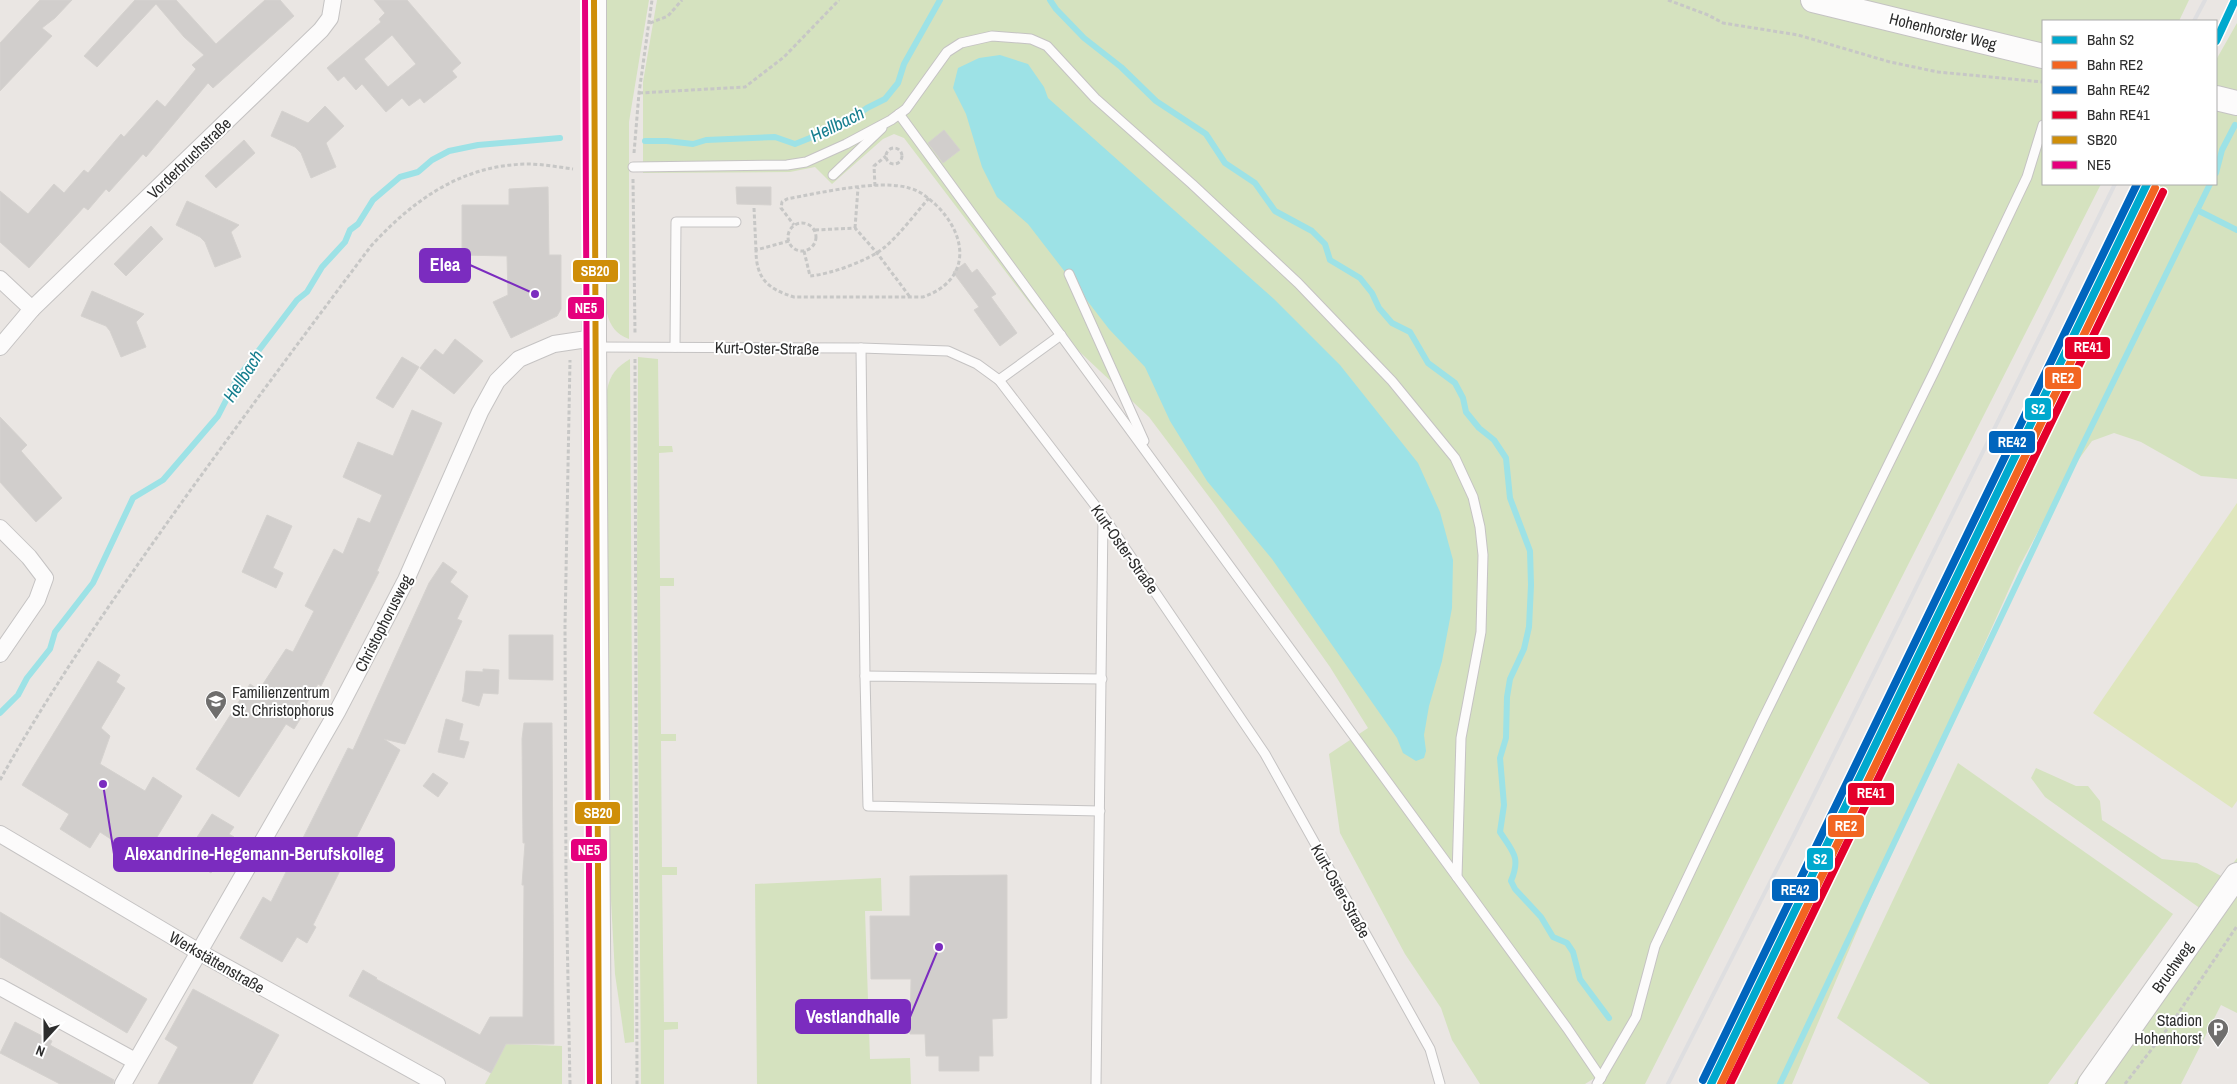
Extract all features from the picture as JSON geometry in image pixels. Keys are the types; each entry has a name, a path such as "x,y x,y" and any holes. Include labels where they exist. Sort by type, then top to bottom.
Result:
{"main road":[{"path":"594,0 593,171 599,1084"},
{"name":"Hohenhorster Weg","path":"1813,0 2042,56"},
{"path":"2217,98 2237,103"},
{"name":"Bruchweg","path":"2090,1084 2237,875"}],"street":[{"name":"Vorderbruchstraße","path":"0,347 32,309 321,30 330,18 333,0"},
{"path":"0,280 32,309"},
{"name":"Christophorusweg","path":"123,1084 337,712 406,580 480,412 497,380 520,359 554,344 594,342"},
{"path":"0,528 45,578 37,600 0,654"},
{"name":"Werkstättenstraße","path":"0,834 199,952 437,1084"},
{"path":"0,987 135,1061"}],"lane":[{"path":"833,175 891,120 906,109 946,52 961,43 992,36 1031,39 1047,46 1095,98 1192,184 1298,283 1392,381 1454,458 1473,498 1480,527 1483,583 1481,632 1461,738 1457,877"},
{"path":"899,114 1567,1028 1599,1081 1636,1017 1654,946 1762,721 1969,300 2027,177 2042,128"},
{"path":"633,168 787,165 806,162 891,120"},
{"path":"675,347 676,222 736,222"},
{"path":"1069,274 1151,457"},
{"path":"999,380 1061,334"},
{"name":"Kurt-Oster-Straße","path":"594,342 635,347 861,348 948,351 977,364 999,380 1104,517 1264,754 1430,1049 1440,1084"},
{"path":"861,348 868,806 1100,811"},
{"path":"1096,1084 1104,517"},
{"path":"865,676 1102,679"}],"path":[{"path":"637,1084 633,168 639,93 652,0"},
{"path":"650,23 668,16 682,0"},
{"path":"639,93 745,87 784,57 839,0"},
{"path":"1668,0 1708,15 1723,23 1798,35 1890,62 1938,72 2042,82"},
{"path":"875,186 874,166 886,156 889,149 898,148 902,155 898,162 894,164 890,163 886,156"},
{"path":"0,780 28,730 122,585 255,400 365,253 398,217 446,183 494,168 526,164 593,171"},
{"path":"754,208 756,266 762,278 770,286 787,295 812,298 923,297 937,292 952,280 960,260 956,231 946,214 929,198 917,190 907,187 875,186 787,199 782,202 781,208 794,225"},
{"path":"858,188 854,228 877,253 910,297"},
{"path":"804,250 810,276 825,275 877,253 887,245 929,198"},
{"path":"815,230 816,237 810,248 804,250 794,248 789,241 790,229 794,225 806,223 815,230 854,228"},
{"path":"756,250 789,241"},
{"path":"570,342 565,627 566,876 570,1084"},
{"path":"2125,1084 2171,1024 2237,926"}],"green space":[{"path":"606,0 649,0 629,122 629,339 620,335 614,329 607,313"},
{"path":"657,0 2189,0 2179,20 2042,20 2042,185 2100,185 1645,1084 1601,1084 1593,1079 1585,1084 1480,1084 1452,1040 1441,1008 1405,954 1340,833 1329,754 1368,728 1330,667 1216,506 1149,417 1034,309 904,138 894,134 883,139 832,184 815,167 790,172 643,173 643,82"},
{"path":"2237,23 2237,479 2201,476 2141,442 2114,433 2092,441 2071,470 2019,567 1889,856 1792,1084 1726,1084 1939,643 2154,185 2217,185 2217,58"},
{"path":"638,357 658,359 659,446 672,446 673,452 659,453 660,578 674,578 674,586 660,586 661,734 676,734 676,741 661,741 662,867 677,867 677,875 662,875 664,1022 678,1022 678,1029 664,1030 664,1084 641,1084 637,571"},
{"path":"630,359 634,1042 625,1043 615,974 609,863 607,390 615,372"},
{"path":"2237,503 2237,801 2232,808 2093,713"},
{"path":"1958,763 2173,914 2048,1084 1930,1084 1837,1018"},
{"path":"2036,768 2076,786 2088,786 2100,801 2102,820 2162,859 2197,863 2223,877 2237,858 2237,1013 2221,1005 2181,1084 2074,1084 2201,909 2045,797 2031,778"},
{"path":"881,878 882,911 865,911 870,1059 910,1058 911,1084 757,1084 755,884"},
{"path":"506,1044 562,1046 562,1084 485,1084"}],"water":[{"path":"1000,55 1028,64 1044,87 1048,98 1274,299 1340,365 1418,463 1440,512 1453,560 1452,608 1442,661 1429,706 1424,735 1426,751 1424,758 1416,761 1403,753 1397,738 1272,559 1207,481 1170,421 1145,367 1109,329 1028,224 997,197 982,167 966,114 953,88 958,68 979,58"}],"building":[{"path":"40,0 72,0 55,18 42,28 52,36 0,91 0,43"},
{"path":"135,0 176,0 216,44 265,0 280,0 294,16 213,88 208,83 146,157 143,154 109,192 106,189 88,210 84,207 29,268 0,242 0,191 28,214 54,184 64,193 84,170 88,173 121,134 124,137 157,100 165,107 196,69 192,65 204,55 184,37 156,4 97,67 84,56"},
{"path":"374,0 407,0 461,63 452,71 457,77 424,103 420,98 409,106 402,98 386,112 362,84 356,90 344,76 338,81 327,68 381,22 379,19 385,13","holes":["392,35 416,64 388,87 364,59"]},
{"path":"325,106 344,126 326,143 336,167 311,178 301,153 295,147 271,136 282,111 308,123"},
{"path":"944,130 960,150 943,163 928,143"},
{"path":"244,140 255,153 216,188 205,176"},
{"path":"548,187 549,255 561,255 561,309 557,316 511,338 493,302 508,295 507,256 462,255 462,205 509,205 509,189"},
{"path":"736,187 771,187 771,205 737,204"},
{"path":"187,201 239,225 231,232 241,257 215,267 205,242 200,237 176,225"},
{"path":"151,226 163,239 126,276 114,264"},
{"path":"965,263 972,273 977,269 996,294 991,297 1017,333 1000,346 974,310 979,307 953,272"},
{"path":"92,291 144,314 136,322 146,347 121,357 106,326 81,316"},
{"path":"455,339 483,361 454,394 420,368 435,349 443,355"},
{"path":"402,357 419,367 393,408 376,398"},
{"path":"412,410 442,423 377,571 379,572 321,686 318,684 294,729 286,724 239,797 196,769 250,684 259,690 286,649 293,652 314,611 305,606 334,549 343,554 358,518 370,523 382,495 343,477 358,442 393,456"},
{"path":"0,417 27,445 21,451 62,498 36,522 0,482"},
{"path":"267,515 292,526 273,568 283,573 276,588 242,572"},
{"path":"443,562 457,572 450,582 468,596 457,619 462,621 405,744 384,739 400,750 313,925 316,927 307,943 297,937 282,962 240,938 263,897 271,902 348,748 353,750 429,583"},
{"path":"509,635 553,635 553,680 509,679"},
{"path":"98,661 120,675 116,682 125,688 101,728 110,736 100,764 145,791 153,777 182,796 143,860 100,832 90,848 60,829 69,814 22,785"},
{"path":"483,669 499,670 498,694 483,693 479,706 462,701 466,671 483,672"},
{"path":"446,719 463,724 459,740 469,742 464,758 438,752"},
{"path":"524,723 552,723 554,1044 506,1044 491,1073 349,996 363,970 376,979 480,1035 490,1017 523,1017 524,885 522,885 525,843 523,843 522,739"},
{"path":"433,773 448,783 438,797 423,786"},
{"path":"212,814 234,827 229,834 234,837 211,873 185,856"},
{"path":"1007,875 1007,1018 992,1019 993,1056 979,1056 979,1071 939,1071 939,1056 926,1056 925,1034 910,1034 911,979 871,979 870,916 910,916 910,876"},
{"path":"0,912 147,999 127,1033 0,957"},
{"path":"193,989 279,1035 252,1084 158,1084 178,1047 165,1039"},
{"path":"15,1022 52,1041 50,1045 114,1080 113,1084 60,1084 0,1053"}],"waterway":[{"name":"Hellbach","path":"645,141 693,144 706,140 775,137 795,144 845,124 867,108 885,99 898,83 904,64 940,0"},
{"path":"1050,0 1056,9 1084,38 1121,67 1156,101 1206,134 1225,163 1255,183 1275,211 1312,231 1325,244 1330,260 1360,278 1372,293 1379,308 1392,323 1410,332 1428,363 1455,383 1463,398 1466,412 1479,428 1494,440 1506,458 1510,498 1530,551 1531,585 1529,627 1524,649 1510,679 1507,697 1506,738 1500,758 1504,805 1500,832 1514,855 1515,866 1511,881 1515,889 1541,917 1553,937 1567,943 1573,952 1580,979 1609,1018"},
{"path":"2217,169 2222,150 2235,125"},
{"name":"Hellbach","path":"0,713 18,695 27,678 50,649 55,632 93,583 133,498 163,480 218,416 237,379 297,300 307,292 322,267 345,242 350,230 358,224 373,200 400,177 418,172 432,160 449,151 478,145 560,138"},
{"path":"1780,1084 2082,446 2210,185"},
{"path":"2197,210 2237,230"}],"railway":[{"path":"2195,20 2205,0"},
{"path":"1668,1084 1795,833 2115,185"}],"rail line":[{"name":"S2","path":"2217,39 2235,0"},
{"name":"RE42","path":"1703,1080 2137,185"},
{"name":"S2","path":"1711,1084 2147,185"},
{"name":"RE2","path":"1721,1084 2155,188"},
{"name":"RE41","path":"1730,1084 2163,192"}],"transit line":[{"name":"NE5","path":"585,0 590,1084"},
{"name":"SB20","path":"594,0 599,1084"}],"place":[{"name":"Elea","path":"535,294"},
{"name":"Familienzentrum St. Christophorus","path":"216,720"},
{"name":"Alexandrine-Hegemann-Berufskolleg","path":"103,784"},
{"name":"Vestlandhalle","path":"939,947"},
{"name":"Stadion Hohenhorst","path":"2218,1048"}]}
